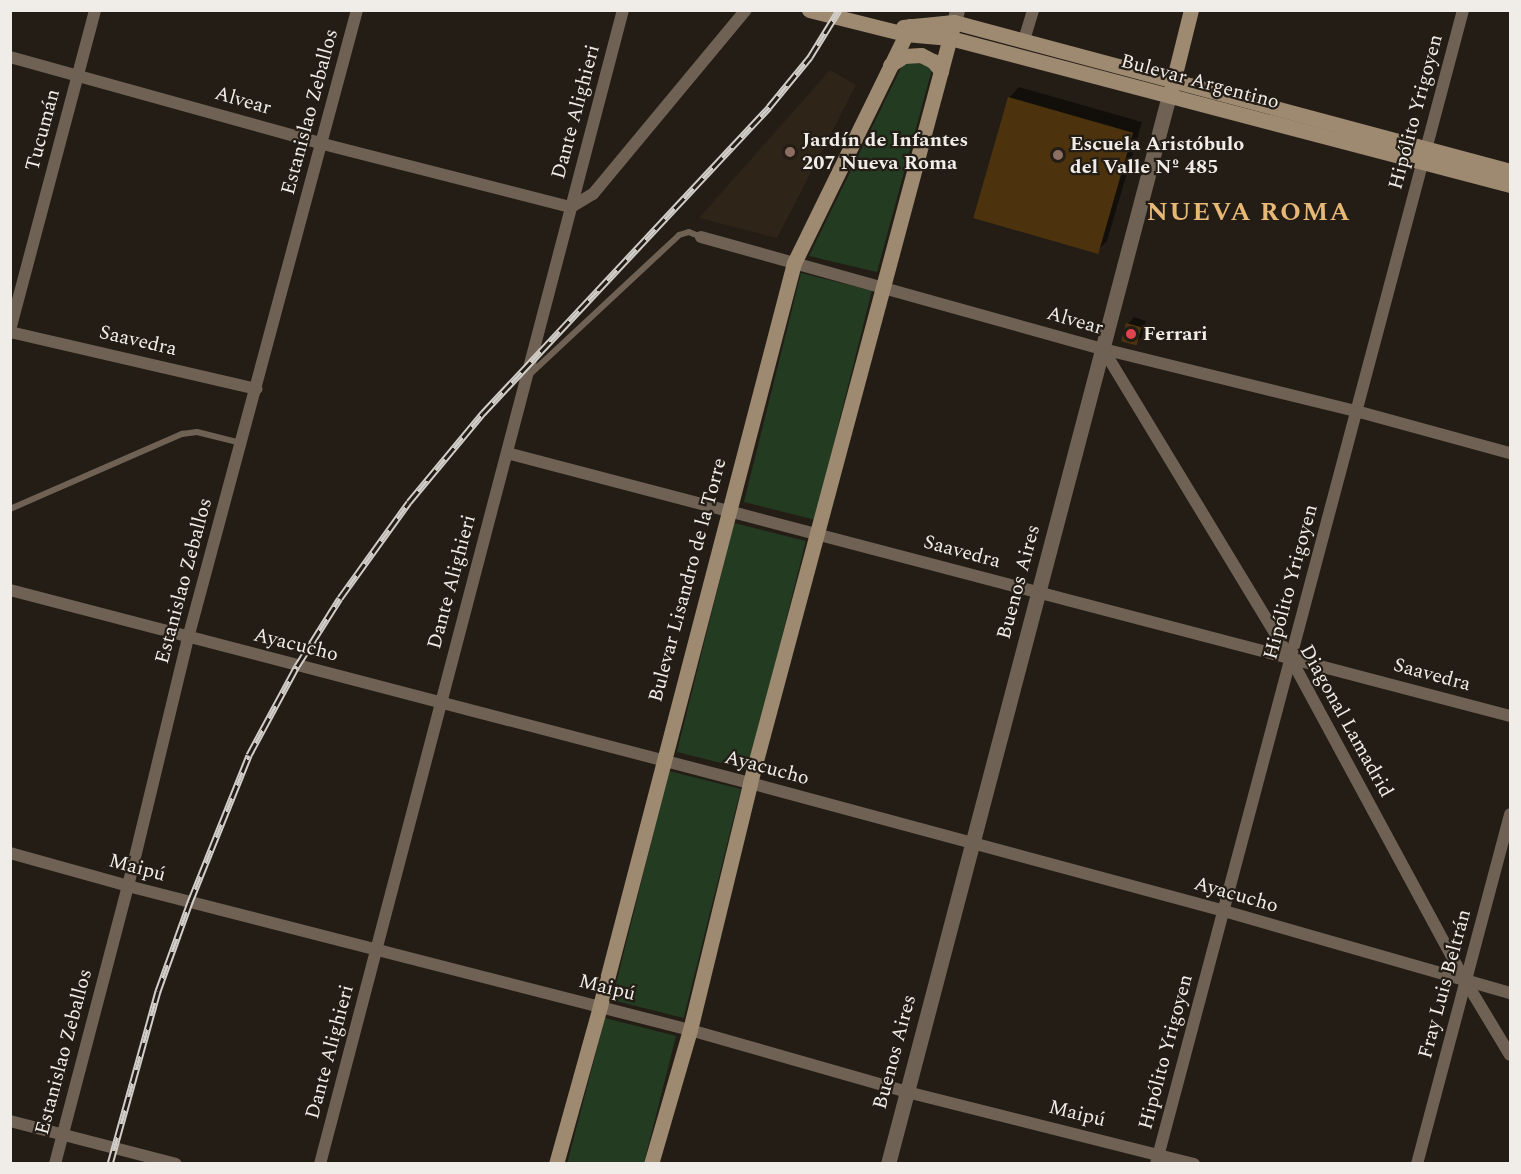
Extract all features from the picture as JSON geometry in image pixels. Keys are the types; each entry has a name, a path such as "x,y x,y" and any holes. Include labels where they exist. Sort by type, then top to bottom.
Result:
{"main road":[{"name":"Bulevar Argentino","path":"809,10 878,29 907,30 950,38 1171,88 1425,155 1510,171"},
{"name":"Buenos Aires","path":"1171,88 1191,10"},
{"name":"Bulevar Argentino","path":"907,30 955,16 1171,88"},
{"path":"651,1164 690,1030 750,783 955,16"},
{"name":"Bulevar Lisandro de la Torre","path":"556,1164 600,1006 794,263 907,30"},
{"path":"890,65 904,56 921,55 933,61 941,71"},
{"name":"Bulevar Argentino","path":"1425,155 1510,185"}],"street":[{"name":"Tucumán","path":"10,331 95,10"},
{"name":"Estanislao Zeballos","path":"55,1164 128,886 188,638 323,144 357,10"},
{"name":"Dante Alighieri","path":"320,1164 623,10"},
{"path":"571,207 593,194 746,10"},
{"path":"1024,40 1033,10"},
{"name":"Hipólito Yrigoyen","path":"1158,1159 1463,10"},
{"name":"Alvear","path":"10,57 78,74 323,144 571,207"},
{"name":"Buenos Aires","path":"888,1164 1171,88"},
{"name":"Alvear","path":"701,237 1103,349 1356,411 1510,453"},
{"name":"Saavedra","path":"10,331 256,389"},
{"name":"Diagonal Lamadrid","path":"1103,349 1291,659 1466,982 1510,1055"},
{"name":"Saavedra","path":"507,453 1510,716"},
{"name":"Ayacucho","path":"10,590 662,762 750,783 1224,911 1510,993"},
{"name":"Fray Luis Beltrán","path":"1417,1164 1510,814"},
{"name":"Maipú","path":"10,853 128,886 600,1006 1158,1159 1194,1164"},
{"path":"10,1120 176,1164"}],"lane":[{"path":"526,377 679,234 689,232 701,237"},
{"path":"10,509 182,435 197,432 241,443"}],"shaded area":[{"name":"Jardín de Infantes 207 Nueva Roma","path":"830,70 856,85 777,238 699,218"}],"green space":[{"path":"919,60 932,69 877,272 809,256 902,66"},
{"path":"801,273 872,291 815,520 744,502"},
{"path":"734,523 806,541 749,770 677,752"},
{"path":"669,771 741,789 684,1018 612,1000"},
{"path":"605,1018 676,1036 644,1163 567,1164"}],"building":[{"name":"Escuela Aristóbulo del Valle Nº 485","path":"1008,97 1133,133 1098,254 973,218"},
{"name":"Ferrari","path":"1126,323 1141,327 1137,345 1121,341"}],"railway":[{"path":"110,1164 158,991 190,902 249,755 297,666 340,598 409,502 483,413 769,107 810,57 839,10"}],"place":[{"name":"Jardín de Infantes 207 Nueva Roma","path":"790,152"},
{"name":"Escuela Aristóbulo del Valle Nº 485","path":"1058,155"},
{"name":"Ferrari","path":"1131,334"}],"district":[{"name":"NUEVA ROMA","path":"1249,213"}]}
